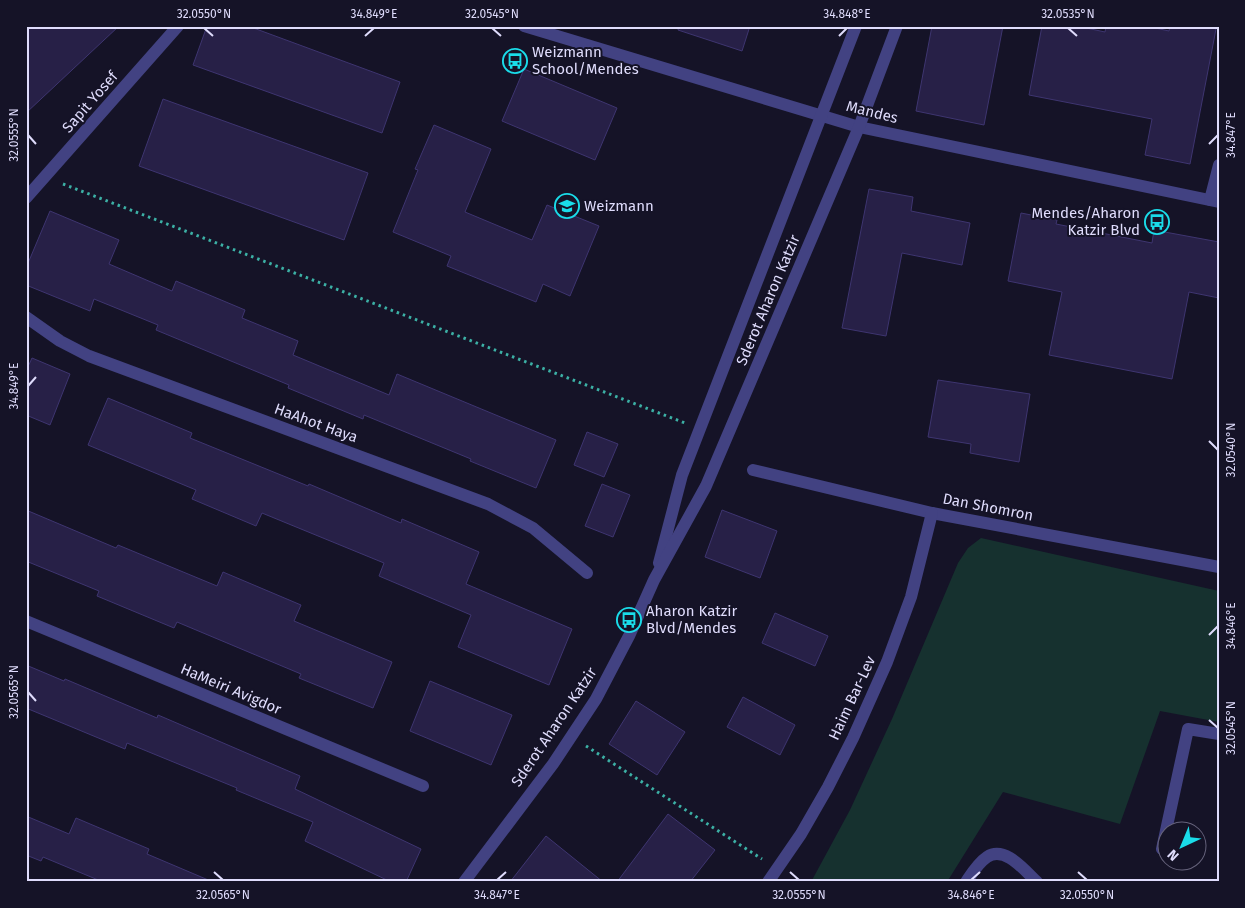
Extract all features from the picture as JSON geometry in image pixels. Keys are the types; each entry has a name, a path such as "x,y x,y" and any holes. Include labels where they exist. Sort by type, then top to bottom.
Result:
{"street":[{"name":"Sapit Yosef","path":"26,198 178,26"},
{"name":"Mandes","path":"524,26 858,127 1215,201"},
{"name":"Sderot Aharon Katzir","path":"654,580 682,475 856,26"},
{"name":"Sderot Aharon Katzir","path":"464,882 553,764 596,700 629,636 654,580 706,486 858,127 897,26"},
{"path":"1215,201 1219,165"},
{"name":"HaAhot Haya","path":"26,317 60,341 90,356 488,504 533,528 587,573"},
{"name":"Dan Shomron","path":"753,470 932,513 1219,567"},
{"name":"Haim Bar-Lev","path":"768,882 828,787 887,662 911,597 932,513"},
{"name":"HaMeiri Avigdor","path":"26,621 423,786"},
{"path":"1168,820 1188,729 1219,734"},
{"path":"966,882 988,856 1000,854 1010,857 1037,882"}],"path":[{"path":"46,177 700,429"},
{"path":"571,737 777,869"}],"green space":[{"path":"981,538 1219,591 1219,722 1160,711 1120,824 1003,792 947,882 811,882 850,810 892,719 958,563 968,548"}],"building":[{"path":"26,26 119,26 26,113"},
{"path":"207,26 248,26 400,82 382,133 193,65"},
{"path":"679,26 750,26 742,51 678,30"},
{"path":"932,26 1003,26 984,125 916,111"},
{"path":"1042,26 1077,26 1105,32 1106,26 1146,26 1169,31 1170,26 1204,26 1216,29 1190,164 1145,155 1152,119 1029,95"},
{"path":"524,69 617,108 595,160 502,121"},
{"path":"163,99 368,173 344,240 139,166"},
{"path":"434,125 491,149 465,212 532,240 547,205 599,226 570,296 543,284 536,302 447,266 451,256 393,232 418,170 415,169"},
{"path":"869,189 913,197 911,211 970,223 962,265 902,253 886,336 842,328"},
{"path":"50,211 119,240 109,264 172,291 176,281 245,310 242,318 298,341 293,355 389,395 397,374 556,440 536,488 364,415 363,419 288,388 289,385 156,330 158,325 94,299 90,311 26,285 26,268"},
{"path":"1021,213 1057,220 1056,224 1152,243 1154,230 1219,242 1219,298 1189,292 1172,379 1049,355 1062,292 1008,281"},
{"path":"32,358 70,374 50,425 26,415 26,371"},
{"path":"938,380 1030,394 1019,462 970,453 971,444 928,437"},
{"path":"108,398 192,433 190,438 308,486 309,484 401,523 402,519 479,552 466,584 572,629 549,685 458,647 471,615 379,576 384,563 262,513 256,526 192,499 196,490 88,445"},
{"path":"587,432 618,444 604,477 574,465"},
{"path":"602,484 630,495 613,537 585,526"},
{"path":"26,510 116,548 118,545 217,586 223,572 301,605 294,621 392,662 373,708 299,678 301,674 177,622 174,628 97,596 99,591 26,561"},
{"path":"722,510 777,531 760,578 705,557"},
{"path":"775,613 828,636 815,666 762,643"},
{"path":"26,665 64,681 65,679 157,718 158,715 300,776 295,789 421,849 406,882 391,882 305,841 313,822 236,790 237,788 127,743 125,749 26,708"},
{"path":"430,681 512,715 491,765 410,731"},
{"path":"743,697 795,725 780,755 727,727"},
{"path":"636,701 685,732 657,775 609,744"},
{"path":"668,814 715,850 690,882 617,882"},
{"path":"26,816 69,834 76,818 149,849 147,854 213,882 103,882 43,857 41,861 26,855"},
{"path":"546,836 603,882 510,882"}],"place":[{"name":"Weizmann School/Mendes","path":"515,61"},
{"name":"Weizmann","path":"567,206"},
{"name":"Mendes/Aharon Katzir Blvd","path":"1157,222"},
{"name":"Aharon Katzir Blvd/Mendes","path":"629,620"}]}
